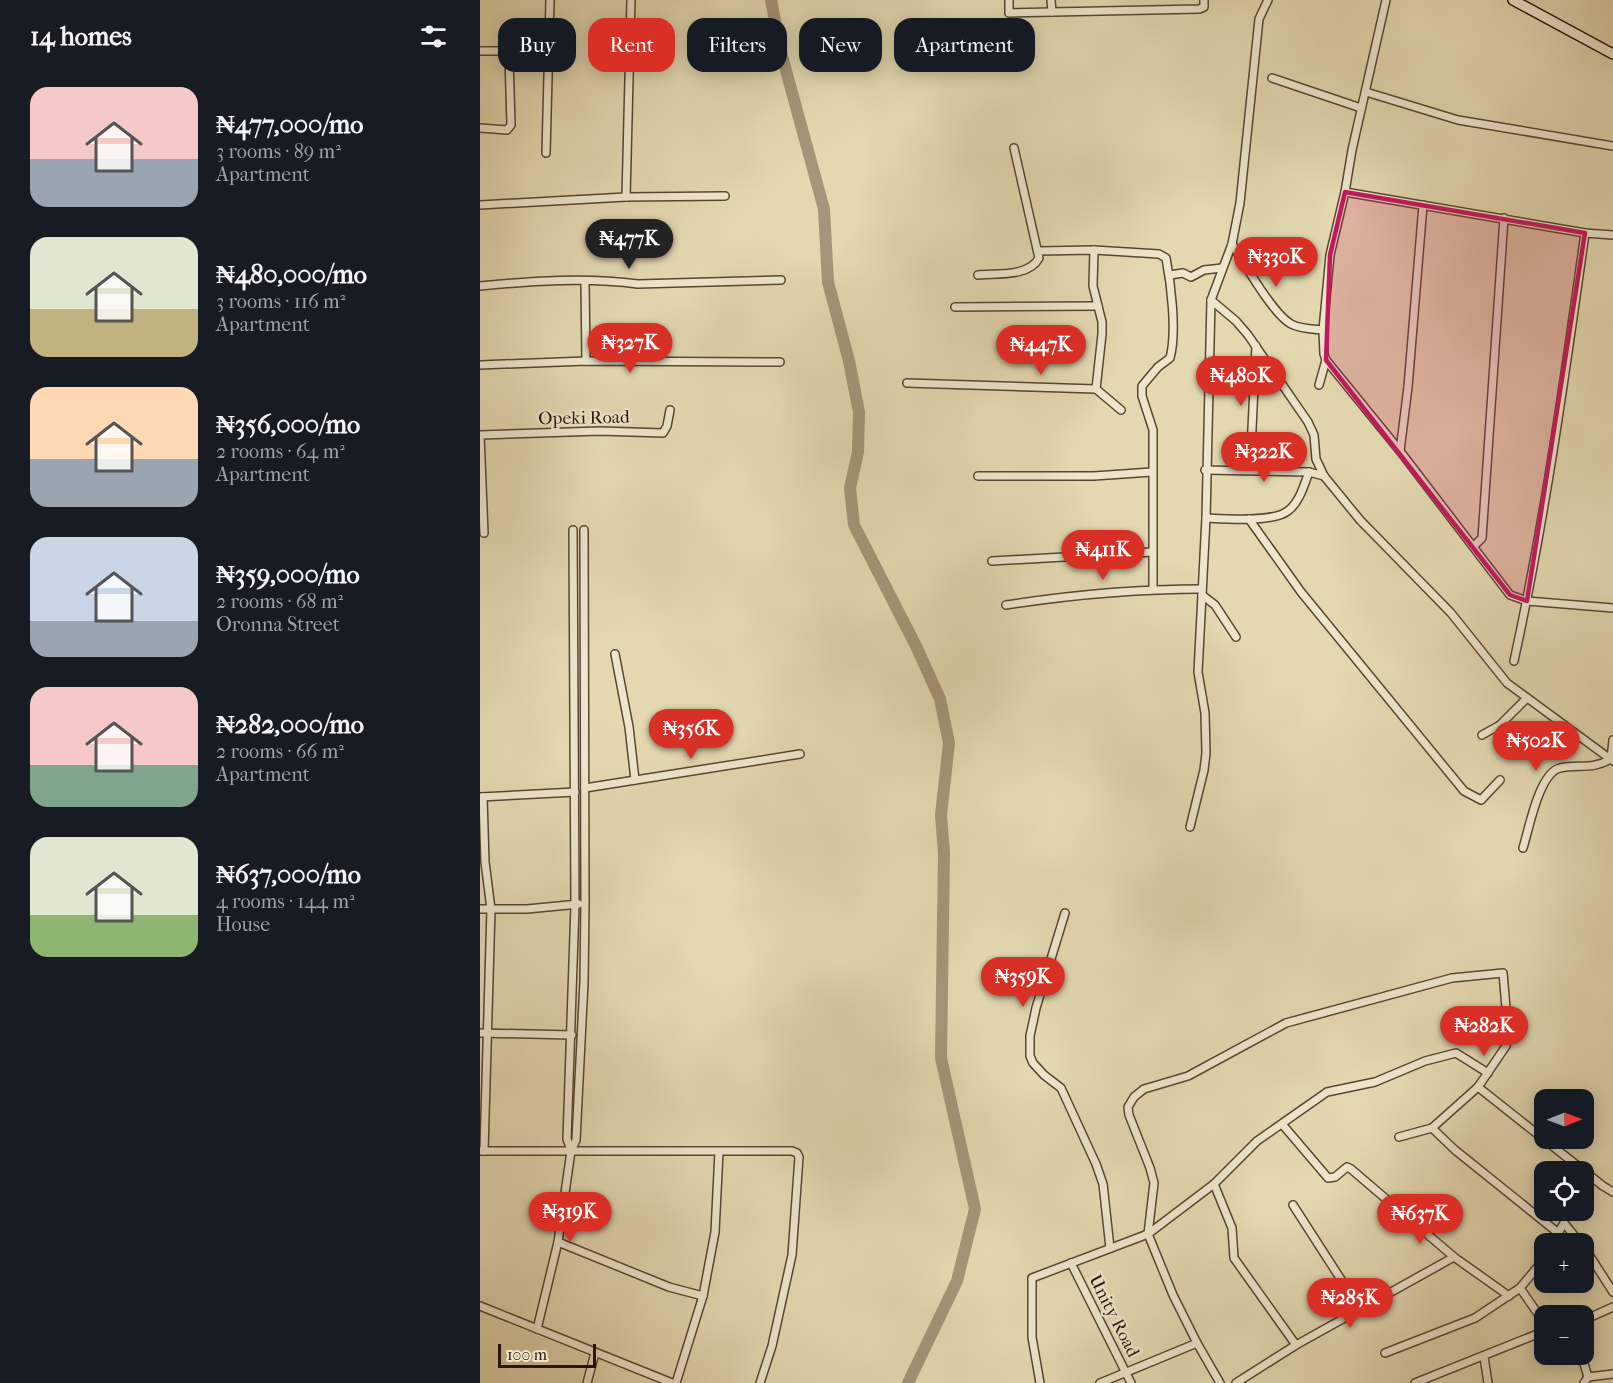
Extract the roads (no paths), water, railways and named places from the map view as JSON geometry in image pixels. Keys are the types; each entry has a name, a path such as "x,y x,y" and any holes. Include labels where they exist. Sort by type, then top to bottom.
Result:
{"main road":[{"path":"1519,2 1613,54"}],"street":[{"path":"546,153 550,0"},
{"path":"626,197 631,0"},
{"path":"1009,0 1009,13 1199,9 1204,7 1204,0"},
{"path":"1052,0 1052,12"},
{"path":"1190,827 1206,753 1205,713 1198,672 1206,518 1205,470 1211,300 1232,244 1240,203 1259,19 1268,0"},
{"path":"1319,385 1326,360 1323,330 1330,255 1386,0"},
{"path":"480,51 507,52 511,124 507,130 480,128"},
{"path":"1272,78 1361,108"},
{"path":"1366,92 1458,120 1613,146"},
{"path":"978,275 1030,268 1039,258 1014,148"},
{"path":"1345,192 1613,236"},
{"path":"480,205 626,197 725,196"},
{"path":"1400,451 1408,387 1423,205"},
{"path":"1474,546 1482,537 1504,218"},
{"path":"1514,661 1527,601 1553,451 1585,233"},
{"path":"1232,244 1258,285 1282,316 1291,324 1323,330"},
{"path":"1038,251 1094,250 1163,255 1166,258 1170,275 1172,351 1170,357 1142,386 1142,396 1153,430 1153,589"},
{"path":"1094,250 1094,286 1102,334 1096,389"},
{"path":"1170,275 1183,273 1191,277 1204,270 1222,268"},
{"path":"480,286 523,282 619,281 638,284 781,280"},
{"path":"585,281 586,361"},
{"path":"1211,300 1236,321 1256,346 1312,428 1316,459 1324,476 1360,520 1451,613 1508,683 1612,760"},
{"path":"955,307 1098,306"},
{"path":"1250,470 1256,346"},
{"path":"1326,360 1400,451 1510,595 1527,601 1613,609"},
{"path":"480,365 586,361 780,362"},
{"path":"907,383 1096,389 1121,410"},
{"name":"Opeki Road","path":"480,435 600,431 663,433 670,410"},
{"path":"480,435 484,534"},
{"path":"1205,470 1309,472 1324,476"},
{"path":"978,476 1094,476 1152,472"},
{"path":"1206,518 1249,519 1281,515 1289,511 1299,497 1309,472"},
{"path":"1249,519 1301,592 1464,791 1480,800 1500,780"},
{"path":"571,1151 567,1139 575,905 573,530"},
{"path":"537,1329 558,1242 571,1151 576,1140 584,982 584,530"},
{"path":"992,561 1152,552"},
{"path":"1006,605 1079,595 1153,589 1202,592 1215,605 1236,637"},
{"path":"615,654 629,727 635,780"},
{"path":"1482,735 1500,725 1527,698"},
{"path":"1612,760 1613,740"},
{"path":"585,788 800,754"},
{"path":"1523,848 1534,807 1550,773 1557,768 1599,766 1612,760"},
{"path":"575,792 482,797 485,862 491,909 482,1151 792,1151 797,1153 799,1157 792,1255 772,1346 760,1383"},
{"path":"480,909 585,903"},
{"path":"1065,913 1036,1008 1030,1036 1030,1056 1044,1075 1061,1088 1096,1164 1103,1184 1110,1248"},
{"path":"1220,1383 1173,1295 1148,1234 1154,1183 1129,1116 1128,1107 1134,1097 1144,1089 1188,1076 1286,1023 1452,978 1503,973 1508,1031 1506,1046 1478,1087 1432,1128 1399,1137"},
{"path":"480,1033 572,1035"},
{"path":"1040,1383 1032,1337 1032,1278 1148,1234 1214,1184 1257,1141 1327,1092 1375,1082 1425,1061 1456,1053 1488,1073"},
{"path":"1478,1087 1613,1192"},
{"path":"1282,1124 1328,1178 1335,1178 1347,1167 1351,1169 1454,1257 1509,1296"},
{"path":"1432,1128 1455,1150 1557,1232 1564,1223 1572,1233"},
{"path":"480,1306 674,1383 703,1296 715,1232 719,1152"},
{"path":"1214,1184 1232,1228 1234,1258 1296,1345"},
{"path":"1293,1205 1360,1309"},
{"path":"558,1242 669,1287 703,1296"},
{"path":"1236,1383 1296,1345 1454,1257"},
{"name":"Unity Road","path":"1071,1263 1131,1383"},
{"path":"1594,1263 1613,1292"},
{"path":"1385,1353 1475,1318 1520,1288 1534,1271"},
{"path":"1520,1288 1534,1308"},
{"path":"1594,1316 1613,1307"},
{"path":"1415,1383 1534,1336"},
{"path":"1100,1383 1197,1343"},
{"path":"587,1383 595,1353"},
{"path":"1484,1357 1488,1383"},
{"path":"1583,1365 1586,1380 1613,1374"}],"waterway":[{"path":"771,0 782,56 824,209 828,282 849,361 859,412 858,452 850,488 854,525 916,646 940,699 949,743 941,815 944,853 941,1058 975,1209 957,1281 908,1383"}]}
